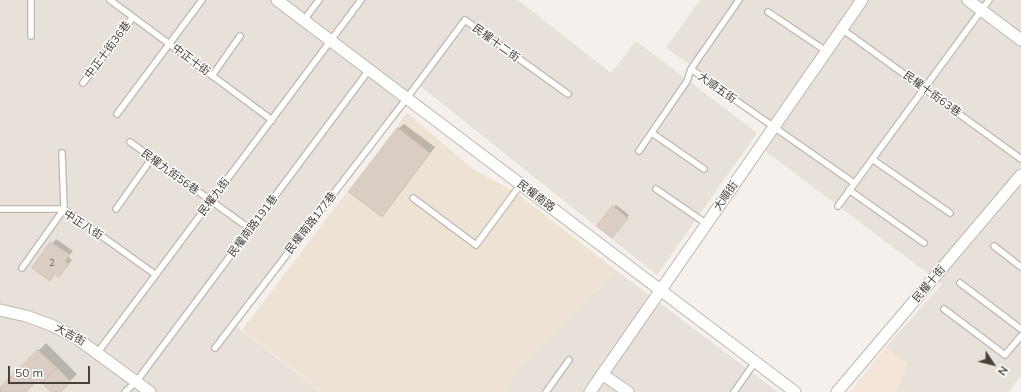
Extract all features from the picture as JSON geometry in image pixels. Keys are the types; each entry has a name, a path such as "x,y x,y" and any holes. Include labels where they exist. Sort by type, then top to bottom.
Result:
{"street":[{"name":"民權南路","path":"277,0 795,392"},
{"name":"大順街","path":"590,392 862,0"},
{"path":"968,0 1021,40"},
{"name":"民權十街","path":"837,392 1021,175"},
{"name":"大吉街","path":"0,310 26,316 51,325 75,337 98,352 150,392"},
{"path":"602,374 628,392"}],"lane":[{"path":"31,0 32,36"},
{"path":"117,114 202,0"},
{"path":"304,20 319,0"},
{"name":"民權九街","path":"98,352 361,0"},
{"name":"大順五街","path":"739,0 690,69 854,183"},
{"path":"838,206 989,0"},
{"name":"中正十街","path":"114,1 133,17 272,120"},
{"path":"768,12 826,51"},
{"name":"中正十街36巷","path":"83,83 133,17"},
{"name":"民權十二街","path":"407,98 465,20 568,94"},
{"name":"民權十街63巷","path":"842,29 1021,159"},
{"path":"212,76 240,36"},
{"path":"639,151 688,81 690,69"},
{"name":"民權南路191巷","path":"125,392 136,382 369,70"},
{"name":"民權南路177巷","path":"215,348 407,98"},
{"path":"652,133 704,169"},
{"name":"民權九街56巷","path":"130,142 250,229"},
{"path":"22,268 64,210 62,153"},
{"path":"116,209 152,158"},
{"path":"872,159 950,213"},
{"path":"414,198 476,245 521,184"},
{"path":"656,189 707,224"},
{"path":"849,190 924,243"},
{"name":"中正八街","path":"0,209 64,210 156,275"},
{"path":"994,246 1021,267"},
{"path":"960,283 1021,329"},
{"path":"944,309 1005,355 1021,336"},
{"path":"546,392 569,360"},
{"path":"734,392 755,362"}],"shaded area":[{"path":"0,0 518,0 611,73 636,41 757,133 657,275 419,85 398,106 236,326 321,392 0,392"},
{"path":"700,0 1021,0 1021,375 1009,392 898,392 895,390 908,365 886,347 942,284 764,150 781,128 666,48"},
{"path":"407,113 473,169 515,192 617,271 515,370 504,392 322,392 242,330"},
{"path":"617,271 778,392 504,392 515,370"},
{"path":"886,347 908,365 895,390 898,392 850,392"}],"building":[{"path":"398,128 430,153 382,217 349,192"},
{"path":"613,206 628,218 612,238 597,226"},
{"path":"51,242 70,255 65,261 69,264 59,277 55,274 50,281 32,268"},
{"path":"38,350 57,368 42,383 38,379 34,384 19,369"},
{"path":"57,368 70,381 61,392 51,392 42,383"},
{"path":"19,369 34,384 26,392 1,392 0,388"}]}
